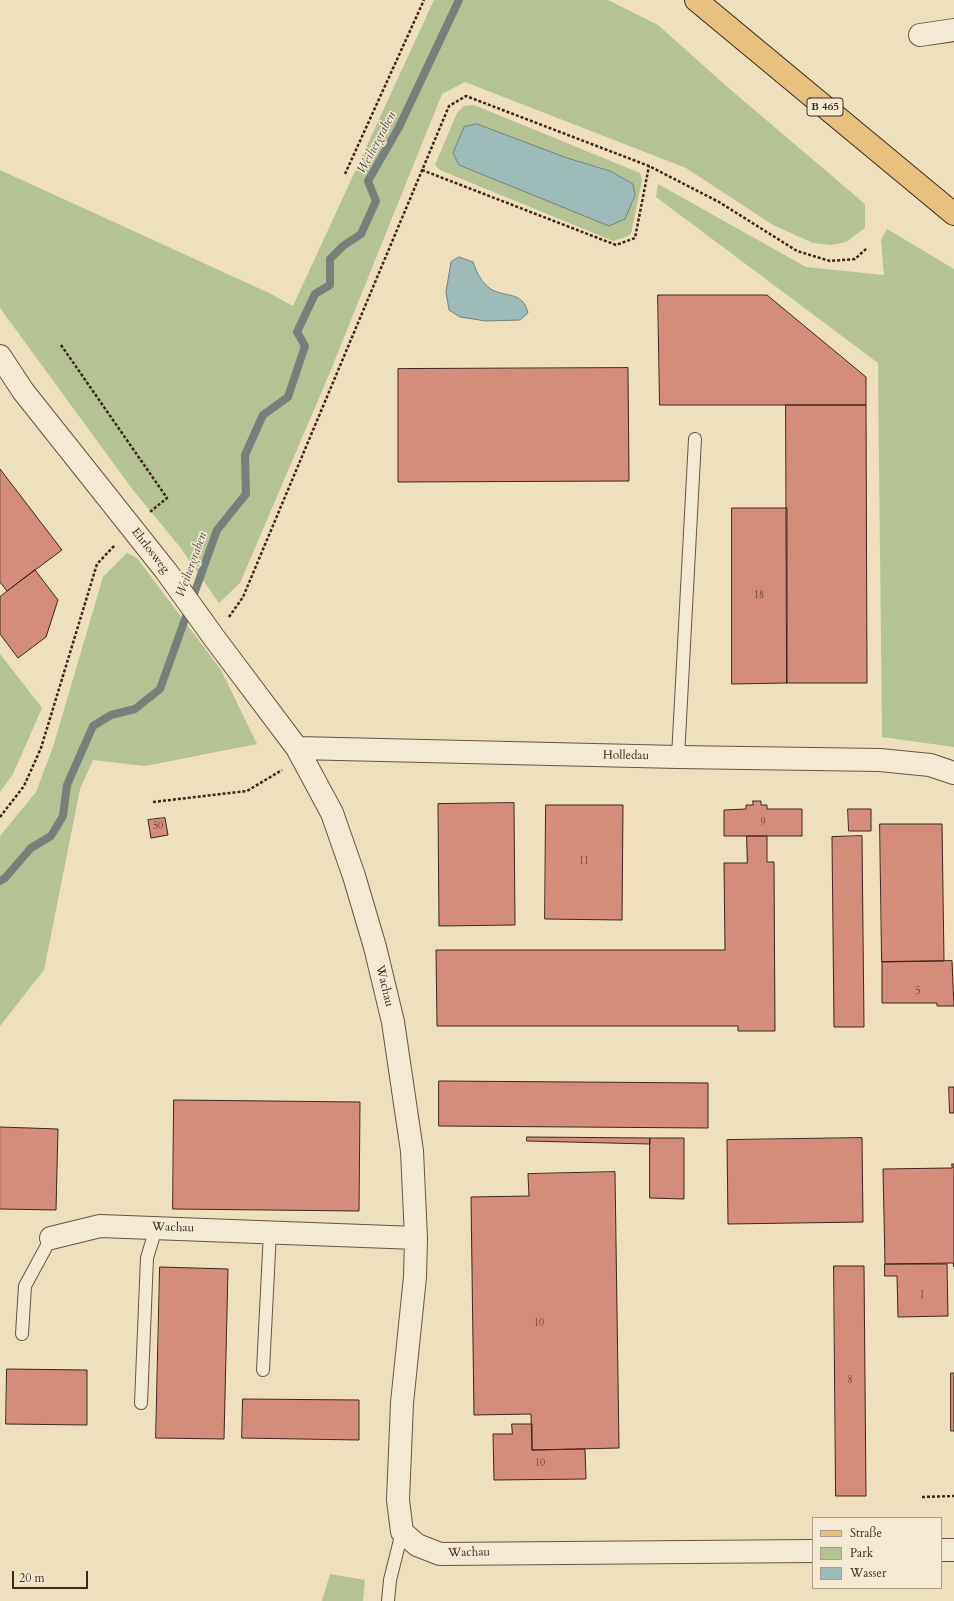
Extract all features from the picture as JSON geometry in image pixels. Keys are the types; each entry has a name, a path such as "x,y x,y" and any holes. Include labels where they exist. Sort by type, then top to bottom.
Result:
{"main road":[{"name":"B 465","path":"696,0 954,214"}],"street":[{"path":"920,35 954,30"},
{"name":"Ehrlosweg","path":"0,356 23,391 166,571 213,637 301,754"},
{"name":"Holledau","path":"301,754 880,760 930,765 954,773"},
{"name":"Wachau","path":"301,754 332,813 354,876 375,947 393,1022 412,1151 416,1238 414,1277 402,1403 398,1493 402,1532 417,1545 440,1554 812,1551"},
{"name":"Wachau","path":"51,1238 100,1226 416,1238"},
{"path":"942,1550 954,1550"}],"lane":[{"path":"678,757 695,439"},
{"path":"142,1403 147,1258 156,1228"},
{"path":"263,1370 270,1232"},
{"path":"22,1334 25,1286 51,1238"},
{"path":"388,1601 390,1580 402,1532"}],"path":[{"path":"345,174 424,0"},
{"path":"213,637 243,597 449,106 466,96 649,166 719,202 797,251 830,261 855,260 867,248"},
{"path":"422,170 616,245 635,238 649,166"},
{"path":"0,817 24,786 41,748 97,564 132,527 167,498 61,345"},
{"path":"153,802 247,791 275,774 301,754"},
{"path":"922,1497 954,1496"}],"green space":[{"path":"434,0 608,0 658,25 725,85 865,204 865,228 846,242 831,245 813,243 773,225 686,168 465,82 442,94 328,377 240,583 219,603 180,547 133,490 0,308 0,170 269,293 293,306"},
{"path":"474,105 640,173 642,180 631,234 613,241 440,170 435,165 457,113 464,106","holes":["567,158 610,171 526,192 459,165"]},
{"path":"658,184 806,267 884,275 881,240 887,229 954,269 954,747 882,737 878,363 656,197"},
{"path":"127,553 137,558 221,670 257,744 145,766 93,760 80,789 44,970 0,1026 0,836 36,792 53,747 103,577"},
{"path":"0,654 42,708 13,774 0,792"},
{"path":"330,1574 365,1580 363,1601 322,1601"}],"water":[{"path":"477,124 567,158 610,171 633,184 635,195 625,219 609,226 459,165 453,153 464,127"},
{"path":"459,257 473,262 481,279 491,289 521,300 528,313 520,320 486,321 460,317 449,310 446,292 451,262"}],"building":[{"path":"658,295 767,295 866,377 866,405 660,405"},
{"path":"628,368 629,481 398,482 398,369"},
{"path":"786,405 866,405 867,683 787,683"},
{"path":"0,469 62,550 7,591 0,582"},
{"path":"732,508 787,508 787,683 732,684"},
{"path":"35,570 58,600 46,637 18,658 0,634 0,597"},
{"path":"753,801 761,801 761,805 767,805 767,809 802,809 802,836 724,836 724,810 746,809 746,805 753,805"},
{"path":"514,803 515,925 439,926 438,804"},
{"path":"546,805 623,805 622,920 545,919"},
{"path":"848,809 871,809 871,831 849,831"},
{"path":"165,818 168,835 151,838 148,820"},
{"path":"880,824 942,824 944,961 882,962"},
{"path":"747,836 767,836 767,862 774,862 775,1031 738,1031 738,1026 437,1026 436,950 725,950 724,863 747,863"},
{"path":"862,836 864,1027 834,1027 832,837"},
{"path":"952,961 954,1006 937,1006 937,1003 882,1003 882,962"},
{"path":"439,1081 708,1083 708,1128 439,1126"},
{"path":"949,1087 954,1087 954,1113 950,1113"},
{"path":"174,1100 360,1102 359,1211 173,1209"},
{"path":"0,1127 58,1129 56,1210 0,1209"},
{"path":"527,1137 650,1138 650,1144 527,1141"},
{"path":"650,1138 684,1138 684,1199 650,1198"},
{"path":"862,1138 863,1222 728,1224 727,1140"},
{"path":"952,1164 954,1164 954,1267 953,1263 885,1264 883,1169 952,1168"},
{"path":"615,1172 619,1448 532,1450 531,1414 474,1415 471,1197 529,1196 528,1174"},
{"path":"885,1264 947,1264 948,1316 898,1317 897,1276 885,1276"},
{"path":"834,1266 864,1266 866,1496 836,1496"},
{"path":"160,1267 228,1269 224,1439 156,1438"},
{"path":"7,1369 87,1370 87,1425 6,1424"},
{"path":"951,1373 954,1373 954,1431 951,1431"},
{"path":"243,1399 359,1400 359,1440 242,1438"},
{"path":"512,1424 532,1424 532,1450 585,1449 586,1479 494,1480 493,1434 512,1434"}],"waterway":[{"name":"Weihergraben","path":"0,881 5,878 31,848 51,836 63,816 67,785 93,726 111,715 135,709 160,689 217,530 246,494 245,455 263,415 288,397 305,346 297,332 315,294 330,285 330,259 343,246 361,234 376,201 368,181 399,127 459,0"}]}
